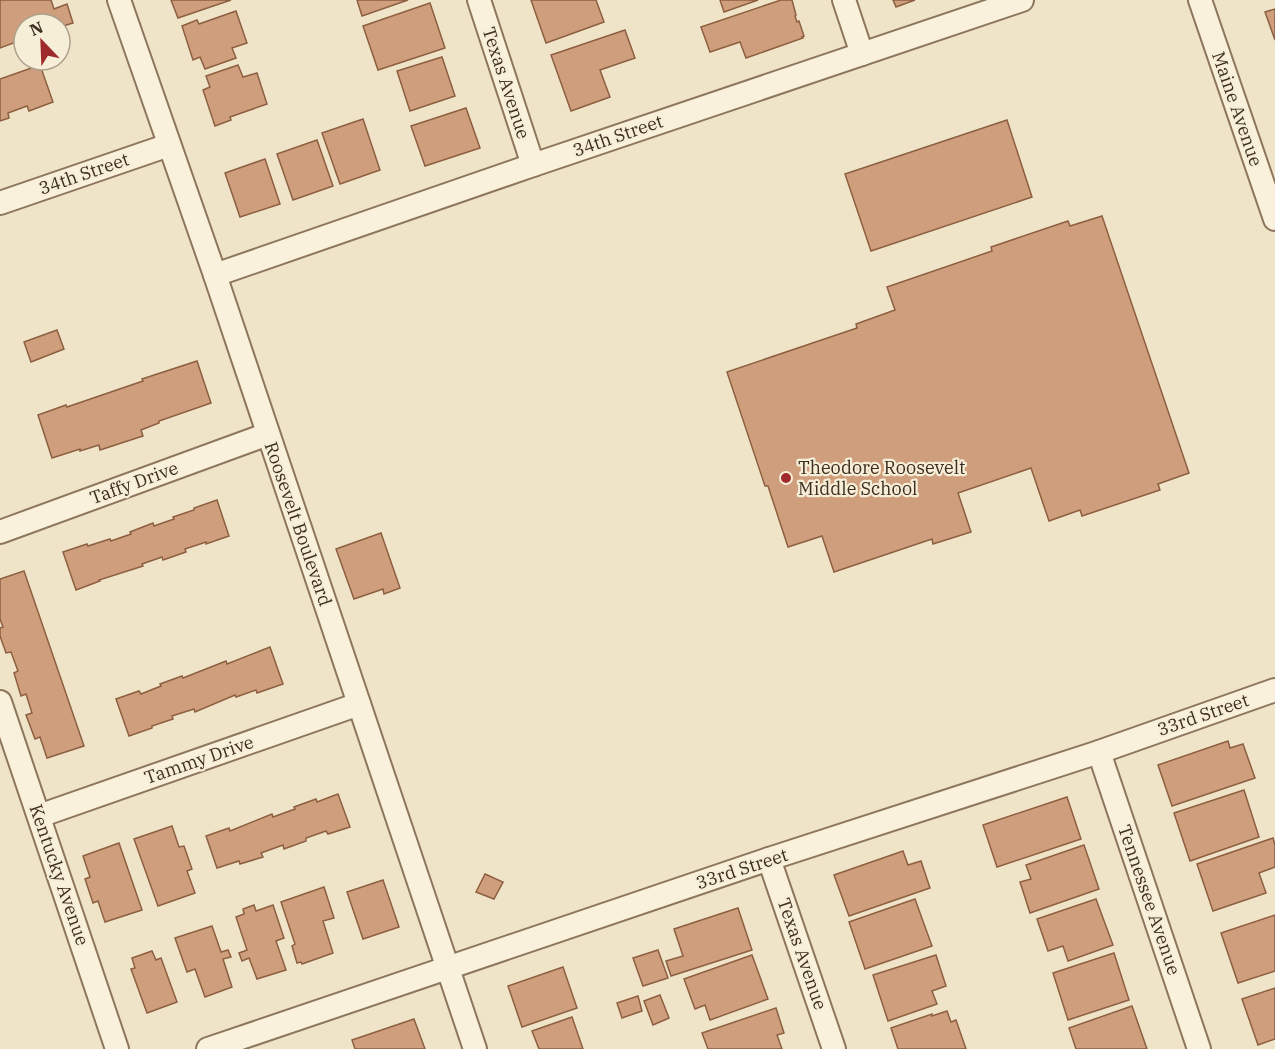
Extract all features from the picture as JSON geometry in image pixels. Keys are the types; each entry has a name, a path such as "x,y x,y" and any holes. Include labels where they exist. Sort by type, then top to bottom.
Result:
{"street":[{"name":"Roosevelt Boulevard","path":"118,0 215,275 475,1049"},
{"name":"Texas Avenue","path":"479,0 533,165"},
{"path":"844,0 862,54"},
{"name":"34th Street","path":"215,275 1022,0"},
{"name":"Maine Avenue","path":"1200,0 1275,219"},
{"name":"34th Street","path":"0,203 169,145"},
{"name":"Taffy Drive","path":"0,532 268,434"},
{"name":"33rd Street","path":"208,1049 769,860 1100,752 1275,690"},
{"name":"Kentucky Avenue","path":"0,702 117,1049"},
{"name":"Tammy Drive","path":"39,816 359,704"},
{"name":"Tennessee Avenue","path":"1100,752 1199,1049"},
{"name":"Texas Avenue","path":"769,860 834,1049"}],"building":[{"path":"0,0 51,0 54,9 67,4 70,12 12,12 12,44 0,48"},
{"path":"171,0 231,0 178,18"},
{"path":"357,0 408,0 362,16"},
{"path":"531,0 596,0 604,22 546,43"},
{"path":"720,0 758,0 724,12"},
{"path":"781,0 792,0 803,38 746,58 740,42 710,52 701,27"},
{"path":"893,0 915,0 896,7"},
{"path":"430,3 445,48 378,70 363,26"},
{"path":"1275,9 1275,40 1265,12"},
{"path":"236,11 247,43 232,48 236,58 205,69 200,57 193,60 182,26 197,20 199,24"},
{"path":"625,30 635,58 600,70 610,97 571,111 551,55"},
{"path":"442,57 455,96 410,111 397,71"},
{"path":"238,65 243,77 257,73 267,104 230,117 231,120 215,126 203,90 210,87 206,76"},
{"path":"20,72 42,72 53,102 29,111 27,106 8,113 9,118 0,121 0,79"},
{"path":"466,108 480,148 425,166 411,126"},
{"path":"363,119 380,170 340,184 322,133"},
{"path":"1007,120 1032,197 871,251 845,174"},
{"path":"317,140 333,186 293,200 277,154"},
{"path":"265,159 280,204 240,217 225,173"},
{"path":"1102,216 1189,473 1158,484 1160,490 1082,516 1080,510 1049,521 1031,468 958,493 971,532 933,544 932,539 834,572 822,536 788,547 727,372 857,328 856,324 895,310 887,287 992,251 991,247 1068,221 1070,226"},
{"path":"57,330 64,349 31,362 24,342"},
{"path":"197,361 211,403 159,421 141,430 143,436 100,450 99,445 52,458 38,415"},
{"path":"217,500 229,536 185,549 186,552 163,560 162,557 142,564 143,566 76,590 63,552 87,544 88,546 110,539 111,541 153,523 154,526 174,519 173,517"},
{"path":"381,533 400,588 384,594 383,589 354,599 336,549"},
{"path":"24,571 84,746 47,758 40,737 35,739 26,715 32,713 26,694 21,696 14,673 18,671 11,652 6,653 0,636 0,628 3,627 0,619 0,579"},
{"path":"270,647 283,684 257,693 256,690 236,697 235,695 195,712 194,709 172,716 173,719 129,736 116,699 139,691 141,694 161,686 160,684 182,676 183,678 226,661 227,664"},
{"path":"1228,741 1230,748 1243,744 1255,778 1172,806 1158,765"},
{"path":"1244,790 1259,837 1190,861 1174,813"},
{"path":"338,794 350,827 328,834 326,831 284,849 283,845 261,853 263,857 217,868 206,836 229,828 230,831 272,814 273,817 316,799 317,802"},
{"path":"1067,797 1081,839 997,867 983,825"},
{"path":"172,826 179,847 184,846 192,869 187,871 195,893 158,906 134,839"},
{"path":"1273,838 1275,867 1259,873 1266,893 1213,911 1197,864"},
{"path":"119,843 142,910 105,922 98,901 93,903 85,879 90,877 83,856"},
{"path":"1084,845 1099,889 1030,913 1020,882 1031,879 1026,865"},
{"path":"903,851 908,865 921,861 930,888 849,916 834,875"},
{"path":"485,874 503,882 494,899 476,892"},
{"path":"383,880 399,927 363,939 347,892"},
{"path":"324,887 334,918 323,921 333,953 302,964 297,963 292,946 295,944 281,902"},
{"path":"915,899 932,946 865,969 849,922"},
{"path":"1096,899 1113,945 1068,961 1063,946 1048,951 1037,919"},
{"path":"254,905 256,911 273,905 284,938 276,941 286,970 257,979 249,958 242,961 239,953 247,950 236,917 244,914 243,909"},
{"path":"738,908 752,950 671,976 666,961 683,956 674,929"},
{"path":"1275,915 1275,971 1238,983 1221,933"},
{"path":"212,926 221,952 228,950 231,957 223,959 232,987 205,997 195,969 187,972 175,938"},
{"path":"658,950 668,978 643,986 633,958"},
{"path":"152,951 156,960 161,958 177,1002 147,1013 131,969 135,968 132,958"},
{"path":"1114,953 1129,1000 1068,1020 1053,973"},
{"path":"752,955 768,999 710,1020 705,1005 695,1009 684,979"},
{"path":"936,955 946,986 932,991 937,1004 888,1021 873,975"},
{"path":"563,967 577,1008 522,1027 508,986"},
{"path":"1275,988 1275,1039 1258,1045 1242,999"},
{"path":"660,995 669,1018 653,1025 644,1001"},
{"path":"638,996 642,1011 622,1018 617,1003"},
{"path":"1132,1006 1147,1049 1076,1049 1069,1028"},
{"path":"776,1008 784,1033 777,1035 782,1049 708,1049 702,1033"},
{"path":"947,1011 951,1022 956,1020 966,1049 898,1049 891,1028"},
{"path":"572,1017 583,1049 539,1049 532,1031"},
{"path":"414,1019 425,1049 355,1049 352,1040"}],"place":[{"name":"Theodore Roosevelt Middle School","path":"786,478"}]}
